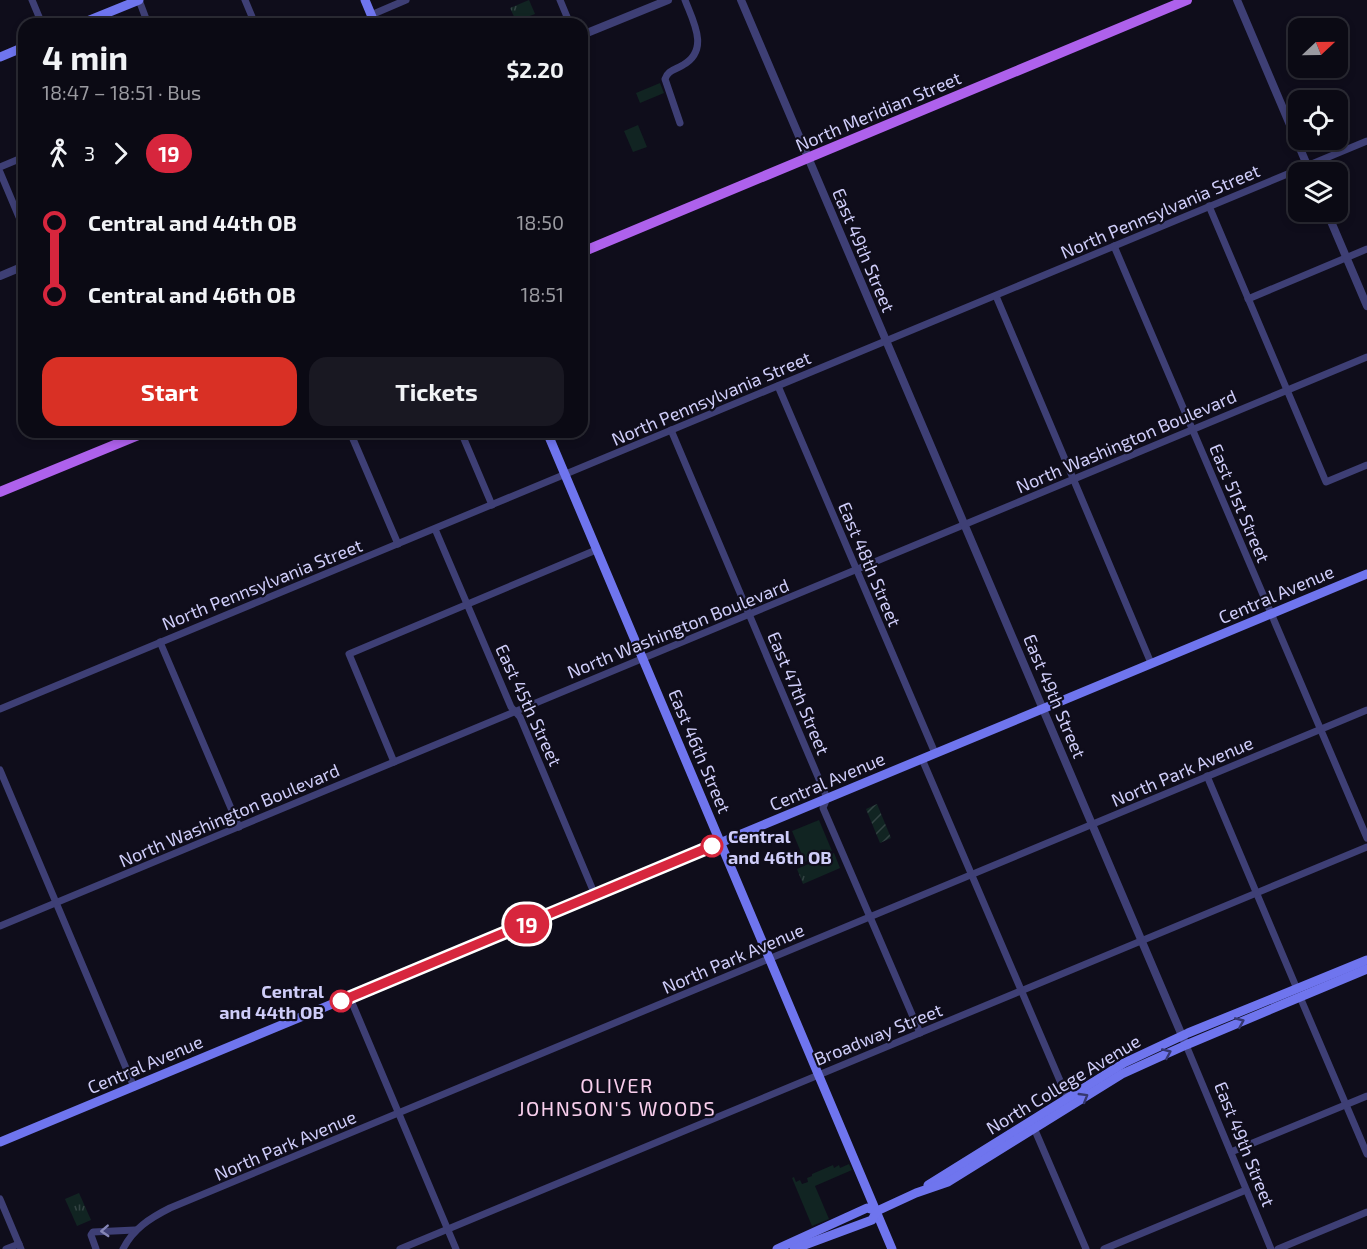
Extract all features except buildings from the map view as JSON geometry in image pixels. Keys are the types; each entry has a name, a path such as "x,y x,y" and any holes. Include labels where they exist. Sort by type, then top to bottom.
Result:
{"main road":[{"path":"95,18 139,0"},
{"path":"364,0 373,18"},
{"name":"North Meridian Street","path":"588,249 1187,0"},
{"path":"0,57 18,50"},
{"path":"0,492 132,438"},
{"name":"East 46th Street","path":"550,438 892,1249"},
{"name":"Central Avenue","path":"0,1142 1367,574"},
{"name":"North College Avenue","path":"1299,993 1367,960"},
{"name":"North College Avenue","path":"916,1193 1124,1063 1299,993 1367,969"},
{"name":"North College Avenue","path":"794,1249 872,1220 877,1211 916,1193 948,1182 1122,1074 1185,1040"},
{"name":"North College Avenue","path":"777,1249 867,1208 877,1211"}],"street":[{"path":"32,0 40,18"},
{"path":"139,0 146,18"},
{"path":"245,0 252,18"},
{"path":"375,18 406,0"},
{"path":"560,0 568,18"},
{"path":"588,33 668,0"},
{"path":"680,123 664,79 668,72 691,59 699,43 697,30 685,0"},
{"name":"East 49th Street","path":"741,0 1185,1040 1271,1249"},
{"path":"1237,0 1306,162"},
{"name":"North Pennsylvania Street","path":"1324,162 1367,141"},
{"path":"0,167 18,160"},
{"path":"0,172 18,216"},
{"name":"North Pennsylvania Street","path":"0,709 1114,246 1288,177"},
{"path":"1209,207 1326,482 1367,465"},
{"path":"1331,222 1367,306"},
{"name":"East 51st Street","path":"1114,246 1367,838"},
{"path":"1248,299 1367,249"},
{"path":"0,276 18,268"},
{"path":"996,296 1151,663"},
{"name":"North Washington Boulevard","path":"0,926 1367,357"},
{"name":"East 48th Street","path":"778,386 935,753"},
{"name":"East 47th Street","path":"671,430 827,798 823,808 920,1033"},
{"path":"353,438 398,544"},
{"path":"464,438 492,505"},
{"name":"East 45th Street","path":"435,529 510,706 520,717 595,895"},
{"path":"394,762 349,654 596,550"},
{"path":"160,642 239,827"},
{"name":"North Park Avenue","path":"123,1249 135,1230 147,1220 170,1208 1367,710"},
{"path":"922,759 1067,1097"},
{"path":"0,770 134,1087"},
{"path":"1207,776 1367,1154"},
{"name":"Broadway Street","path":"400,1249 1367,847"},
{"path":"350,998 456,1249"},
{"path":"1231,1152 1367,1096"},
{"path":"1034,1128 1086,1249"},
{"path":"1104,1249 1246,1190"},
{"path":"0,1200 20,1246 6,1249"},
{"path":"1278,1249 1367,1212"},
{"path":"96,1249 91,1235 93,1232 135,1230"}],"green space":[{"path":"529,0 535,14 524,18 515,18 510,8"},
{"path":"660,83 664,93 640,103 636,93"},
{"path":"638,125 647,147 633,152 624,131"},
{"path":"877,804 891,838 880,843 866,809"},
{"path":"819,820 832,851 805,862 792,831"},
{"path":"834,853 840,868 803,884 797,869"},
{"path":"849,1164 852,1170 815,1186 829,1219 812,1226 792,1178 794,1177 796,1182 800,1180 802,1184 808,1182 807,1178 812,1174 833,1165 834,1168 839,1165 840,1168"},
{"path":"79,1193 91,1220 77,1226 65,1199"}],"bus line":[{"name":"19","path":"341,1001 712,846"}],"place":[{"name":"Central and 46th OB","path":"712,846"},
{"name":"Central and 44th OB","path":"341,1001"}],"district":[{"name":"OLIVER JOHNSON'S WOODS","path":"617,1096"}]}
